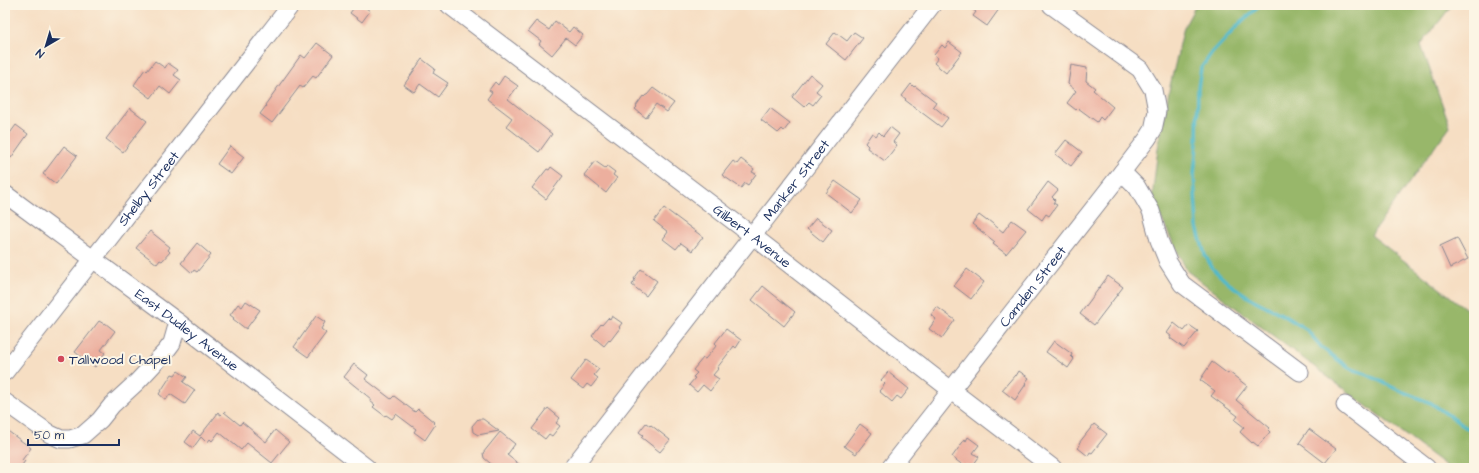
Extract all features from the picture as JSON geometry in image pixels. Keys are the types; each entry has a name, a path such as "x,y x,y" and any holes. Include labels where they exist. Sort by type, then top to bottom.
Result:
{"street":[{"name":"Shelby Street","path":"5,372 291,5"},
{"name":"Gilbert Avenue","path":"449,5 753,236 1053,468"},
{"name":"Manker Street","path":"572,468 932,5"},
{"name":"Camden Street","path":"890,468 1122,172 1153,130 1157,111 1155,97 1153,90 1140,69 1051,5"},
{"path":"1122,172 1137,187 1151,211 1159,240 1168,262 1182,284 1300,372"},
{"name":"East Dudley Avenue","path":"5,194 92,260 178,322 367,468"},
{"path":"5,402 50,434 60,439 83,435 100,420 112,405 137,382 166,351 172,343 178,322"},
{"path":"1345,405 1427,468"}],"green space":[{"path":"1196,5 1452,5 1421,45 1450,126 1371,235 1474,315 1474,468 1449,468 1187,271 1152,199 1158,148 1170,86 1184,27"}],"building":[{"path":"356,5 362,5 370,11 362,22 350,13"},
{"path":"967,5 1002,5 987,26 973,16 976,12"},
{"path":"536,21 549,30 555,21 569,32 573,27 583,35 575,45 566,38 552,55 539,44 541,41 528,31"},
{"path":"835,32 847,41 854,32 863,38 846,60 826,44"},
{"path":"949,42 962,52 946,73 934,63 938,58 934,55 942,45 945,48"},
{"path":"317,43 333,55 316,78 313,76 303,88 300,86 272,123 260,114 266,106 265,105 301,55 305,58"},
{"path":"422,59 435,69 433,73 448,83 438,97 420,84 414,92 404,85"},
{"path":"155,61 165,68 168,63 178,70 174,75 181,80 170,94 160,86 151,98 134,85 145,69 147,71"},
{"path":"1071,65 1087,68 1086,81 1095,88 1093,90 1113,107 1103,120 1100,117 1097,122 1078,108 1076,110 1067,103 1076,91 1068,84"},
{"path":"810,74 822,84 816,91 821,95 813,105 809,102 804,107 792,97"},
{"path":"504,76 518,86 508,99 552,134 539,152 506,126 512,118 487,99 492,92 489,90 495,82 498,85"},
{"path":"911,84 936,102 933,106 948,118 941,127 905,100 906,99 902,96"},
{"path":"653,88 674,103 667,112 656,104 646,118 635,109 643,96 644,97 647,95"},
{"path":"130,108 147,121 123,152 106,139"},
{"path":"770,108 790,123 784,131 782,129 778,133 761,120"},
{"path":"16,125 28,134 11,158 5,154 5,140"},
{"path":"890,127 899,134 893,142 897,145 885,161 867,148 868,146 865,143 872,133 876,136 879,132 883,136"},
{"path":"1066,140 1082,152 1071,166 1055,154"},
{"path":"64,146 77,156 56,184 43,174"},
{"path":"230,146 244,157 231,174 217,164"},
{"path":"741,159 754,169 752,172 756,174 748,185 745,183 741,188 722,175 733,161 737,164"},
{"path":"595,161 605,168 607,166 615,172 613,175 617,178 606,193 584,175"},
{"path":"551,167 563,176 546,199 532,188 547,169 549,170"},
{"path":"835,181 862,200 852,213 826,193"},
{"path":"1048,182 1058,190 1052,197 1055,200 1053,203 1057,205 1049,216 1046,214 1042,220 1028,209"},
{"path":"664,208 703,237 692,251 681,243 676,249 663,239 668,232 654,221"},
{"path":"979,215 1003,232 1012,220 1026,230 1006,254 993,244 995,242 972,224"},
{"path":"816,218 832,230 823,242 807,229"},
{"path":"150,231 170,247 168,250 170,252 157,264 136,248"},
{"path":"1457,238 1468,259 1450,268 1440,246"},
{"path":"197,243 211,255 197,272 194,270 192,273 181,263"},
{"path":"641,269 657,281 646,296 632,285"},
{"path":"967,269 984,282 971,299 954,286"},
{"path":"1108,276 1123,287 1094,325 1080,314"},
{"path":"763,286 795,312 784,326 752,300"},
{"path":"246,301 260,310 246,329 230,315 238,304 242,307"},
{"path":"937,307 955,320 942,338 929,329 936,319 931,315"},
{"path":"316,316 325,322 321,329 326,333 308,357 294,347"},
{"path":"612,316 622,323 610,341 609,340 604,346 592,336 601,324 602,325 608,318 610,320"},
{"path":"99,321 104,324 105,323 115,331 101,350 105,353 95,367 75,352"},
{"path":"1174,323 1184,331 1189,325 1198,331 1184,348 1170,338 1171,336 1167,333"},
{"path":"726,329 741,340 736,348 734,346 717,368 718,369 713,375 719,379 710,391 703,385 697,392 689,385 697,373 693,370 717,345 715,343"},
{"path":"1054,341 1072,354 1071,356 1074,359 1068,368 1046,352"},
{"path":"586,360 599,369 594,375 598,378 591,387 587,384 583,389 571,380"},
{"path":"1212,362 1228,374 1229,372 1247,386 1236,400 1270,428 1268,430 1270,432 1258,446 1253,442 1252,443 1240,432 1244,427 1235,420 1238,416 1211,396 1215,391 1200,380"},
{"path":"354,364 368,375 365,379 391,399 394,396 415,412 418,409 434,422 433,423 435,425 425,440 414,432 416,429 396,414 392,419 386,415 385,416 373,407 375,405 370,401 371,399 344,377"},
{"path":"178,371 187,377 183,382 195,390 185,404 170,394 166,400 159,394 172,374 175,375"},
{"path":"1019,371 1029,378 1015,400 1002,390"},
{"path":"888,372 909,389 901,399 897,396 892,402 879,391 885,384 881,380"},
{"path":"548,408 560,418 556,423 560,426 552,436 549,434 545,439 532,429"},
{"path":"224,412 240,425 242,422 266,442 275,430 289,442 272,463 247,443 241,450 219,432 212,441 210,439 207,443 201,437 193,448 185,442 193,431 200,436 218,413 221,415"},
{"path":"478,419 483,419 499,431 478,435 473,432 472,426"},
{"path":"646,423 650,426 651,425 670,440 660,452 641,437 643,435 639,432"},
{"path":"860,424 872,433 856,454 844,446"},
{"path":"1094,424 1107,434 1088,456 1078,448 1080,445 1079,443"},
{"path":"5,429 31,448 22,460 25,461 20,468 5,468"},
{"path":"1309,429 1336,449 1325,463 1299,443"},
{"path":"500,432 515,444 507,455 524,468 496,468 484,458 483,453"},
{"path":"968,437 979,445 973,453 979,457 971,468 966,464 964,466 952,457"}],"waterway":[{"path":"1261,5 1242,21 1212,53 1201,68 1198,88 1197,143 1194,175 1197,227 1205,255 1213,269 1228,283 1250,298 1283,315 1307,330 1322,348 1349,368 1431,403 1474,433"}],"place":[{"name":"Tallwood Chapel","path":"61,359"}]}
